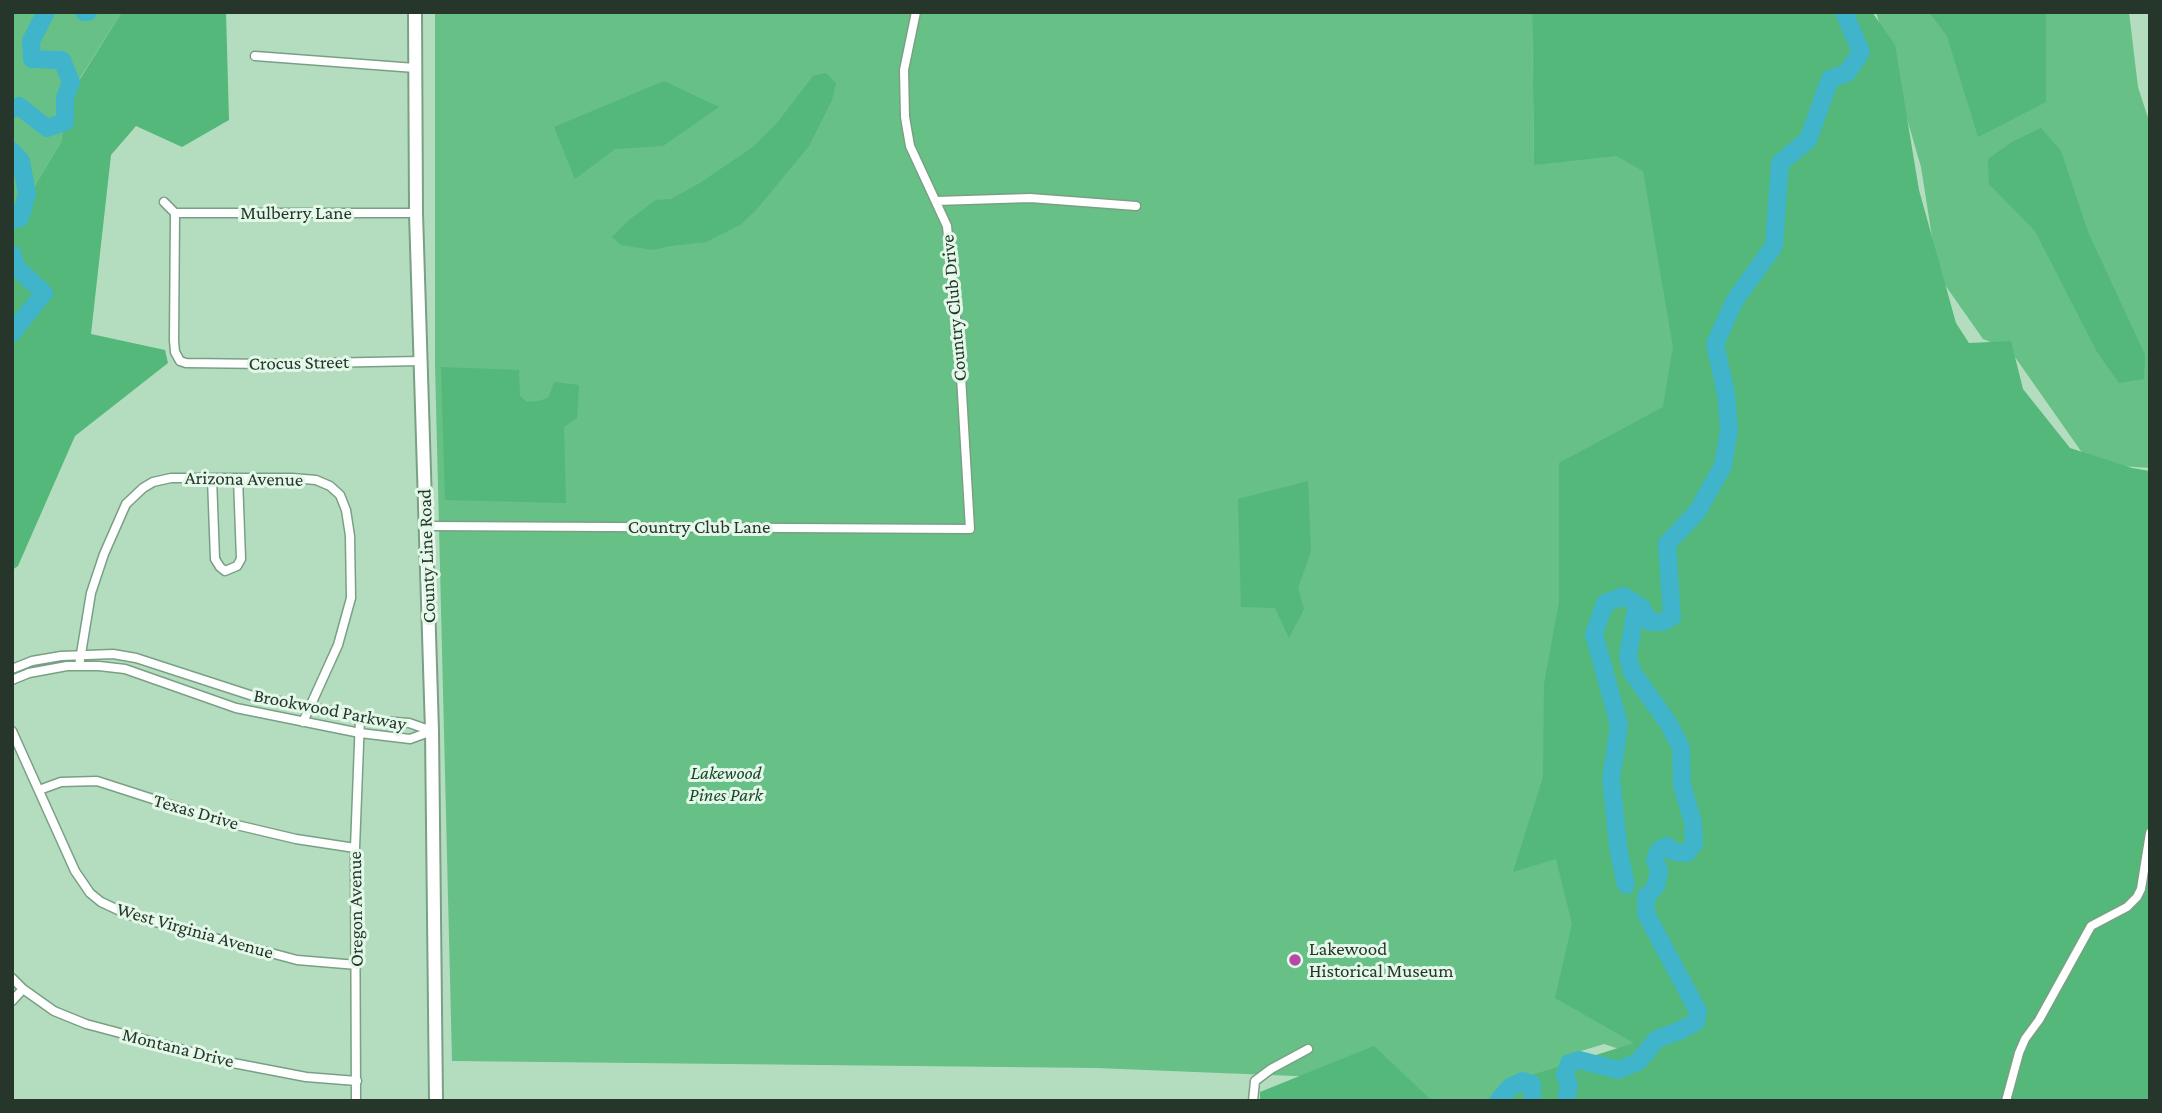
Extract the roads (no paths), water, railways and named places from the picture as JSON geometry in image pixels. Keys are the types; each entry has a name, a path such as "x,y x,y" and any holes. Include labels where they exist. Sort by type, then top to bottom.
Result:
{"main road":[{"name":"County Line Road","path":"415,12 416,213 432,731 436,1101"}],"street":[{"name":"Country Club Drive","path":"916,12 904,70 905,117 910,146 947,226 960,359 970,529"},
{"path":"255,56 415,68"},
{"path":"936,201 1030,198 1136,205"},
{"path":"164,202 175,213"},
{"name":"Mulberry Lane","path":"175,213 416,213"},
{"name":"Crocus Street","path":"175,213 174,341 175,352 180,361 268,364 420,361"},
{"name":"Arizona Avenue","path":"79,666 91,593 126,504 132,496 153,482 171,478 316,480 330,486 340,495 346,510 351,536 351,598 338,645 303,722"},
{"path":"212,478 215,559 225,571 237,566 241,559 238,478"},
{"name":"Country Club Lane","path":"427,526 970,529"},
{"name":"Brookwood Parkway","path":"12,669 32,661 80,654 113,654 136,658 253,696 360,718 409,723 432,731"},
{"name":"Brookwood Parkway","path":"12,680 29,673 79,666 125,669 236,708 303,722 410,739 432,731"},
{"name":"Oregon Avenue","path":"356,1101 355,848 360,718"},
{"name":"West Virginia Avenue","path":"12,731 75,872 90,894 101,902 130,915 297,960 357,965"},
{"name":"Texas Drive","path":"39,790 61,782 97,781 225,822 296,839 355,848"},
{"path":"2006,1101 2025,1039 2039,1020 2091,926 2107,915 2127,907 2137,897 2150,833"},
{"name":"Montana Drive","path":"12,978 54,1011 86,1024 233,1063 306,1077 357,1081"},
{"path":"12,1001 23,989"},
{"path":"1253,1101 1255,1081 1270,1069 1308,1049"}],"waterway":[{"path":"12,109 19,106 47,128 65,122 65,98 71,82 62,60 32,59 31,41 46,12"},
{"path":"1626,885 1619,852 1611,780 1619,725 1594,634 1605,603 1624,596 1641,607 1650,622 1663,622 1672,617 1667,544 1697,512 1723,466 1729,430 1726,393 1715,344 1735,300 1774,246 1780,163 1808,140 1830,79 1847,73 1861,52 1844,12"},
{"path":"12,151 21,161 27,194 20,218 12,220"},
{"path":"12,254 17,268 44,293 12,333"},
{"path":"1566,1101 1569,1086 1565,1075 1569,1063 1579,1060 1618,1070 1638,1062 1657,1039 1696,1022 1698,1011 1646,914 1646,897 1656,886 1659,871 1655,860 1659,850 1667,846 1674,852 1687,853 1694,844 1693,822 1682,785 1681,748 1669,724 1632,672 1628,656 1635,614 1641,607"},
{"path":"1498,1101 1510,1087 1523,1081 1532,1084 1532,1101"}],"place":[{"name":"Lakewood Historical Museum","path":"1295,960"}],"park label":[{"name":"Lakewood Pines Park","path":"726,784"}]}
